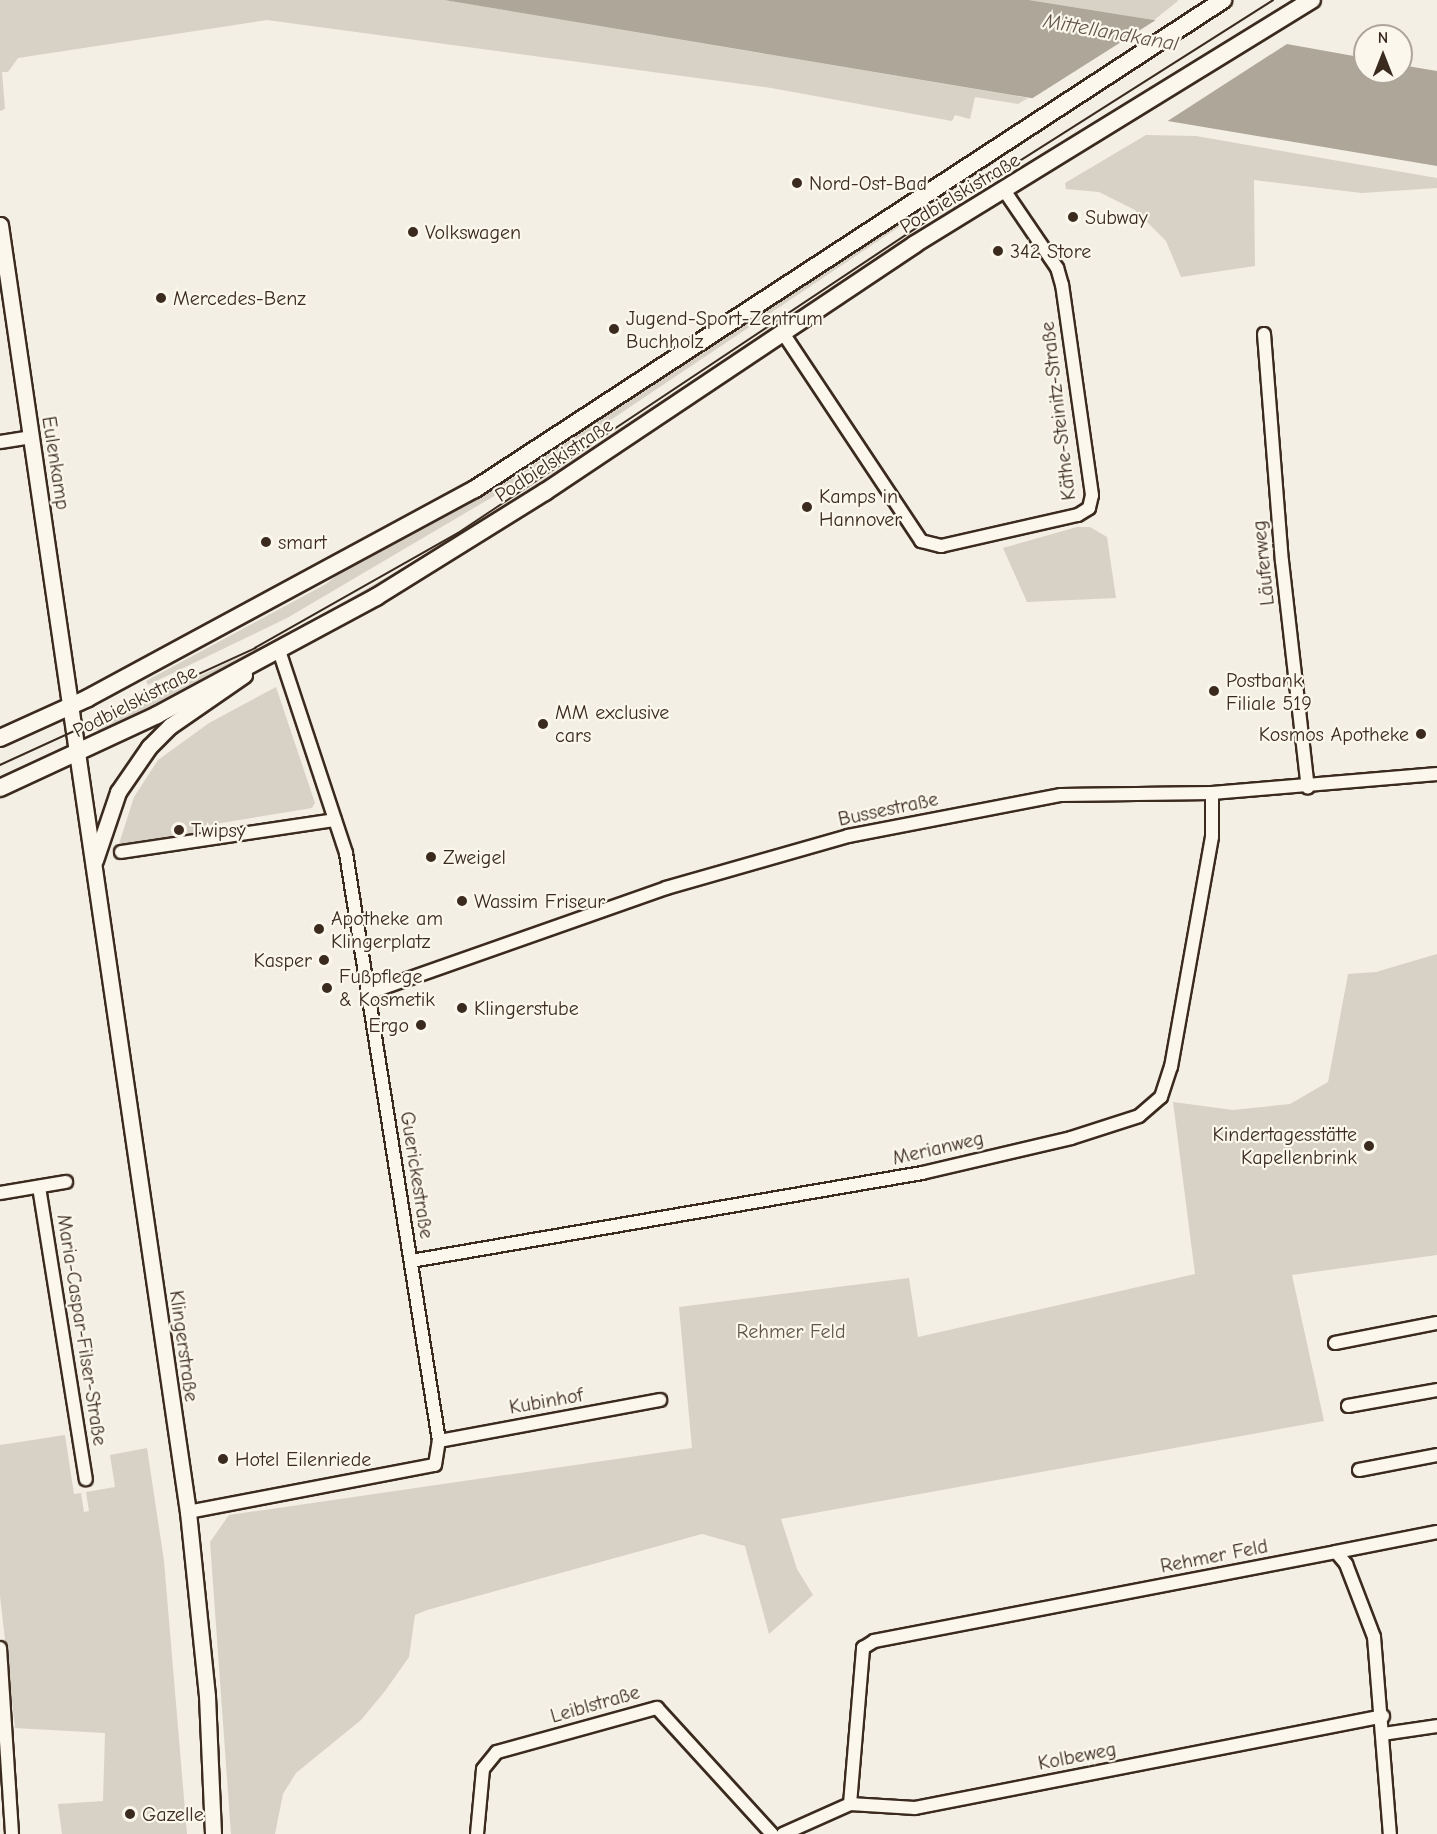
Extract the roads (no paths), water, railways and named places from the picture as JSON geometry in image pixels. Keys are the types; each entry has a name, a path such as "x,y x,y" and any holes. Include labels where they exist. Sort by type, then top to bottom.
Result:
{"main road":[{"name":"Podbielskistraße","path":"0,738 70,707 475,489 1038,117 1223,0"},
{"name":"Podbielskistraße","path":"0,788 77,754 279,651 545,492 783,333 1004,190 1108,129 1312,0"}],"street":[{"name":"Käthe-Steinitz-Straße","path":"783,333 921,541 941,546 1078,515 1089,508 1092,495 1062,285 1057,268 1004,190"},
{"name":"Eulenkamp","path":"0,225 70,707"},
{"name":"Läuferweg","path":"1264,334 1282,561 1308,788"},
{"path":"0,442 31,437"},
{"name":"Klingerstraße","path":"93,866 118,792 149,747 170,726 279,651"},
{"name":"Guerickestraße","path":"188,1512 435,1465 439,1441 346,853 279,651"},
{"name":"Klingerstraße","path":"70,707 188,1512 207,1696 213,1834"},
{"name":"Bussestraße","path":"368,993 666,888 848,836 1061,795 1212,794 1308,788 1437,774"},
{"name":"Merianweg","path":"411,1261 922,1173 1071,1138 1139,1116 1161,1097 1171,1067 1212,837 1212,794"},
{"path":"121,852 335,819"},
{"path":"0,1193 66,1182"},
{"name":"Maria-Caspar-Filser-Straße","path":"39,1187 86,1479"},
{"path":"1335,1343 1437,1323"},
{"path":"1348,1406 1437,1390"},
{"name":"Kubinhof","path":"439,1441 660,1400"},
{"path":"1359,1470 1437,1455"},
{"path":"1390,1834 1383,1716 1374,1638 1346,1564 1336,1552 1437,1532"},
{"name":"Rehmer Feld","path":"850,1804 863,1648 874,1641 1336,1552"},
{"path":"0,1648 12,1834"},
{"name":"Leiblstraße","path":"477,1834 483,1769 498,1752 657,1708 772,1834"},
{"name":"Kolbeweg","path":"783,1834 850,1804 915,1808 1383,1716"},
{"path":"1383,1734 1437,1726"}],"water":[{"name":"Mittellandkanal","path":"444,0 1029,0 1154,20 1353,56 1353,84 1413,84 1413,67 1437,71 1437,166"}],"tram line":[{"path":"0,765 255,648 458,533 963,197 1273,0"}],"place":[{"name":"Nord-Ost-Bad","path":"797,183"},
{"name":"Subway","path":"1073,217"},
{"name":"Volkswagen","path":"413,232"},
{"name":"342 Store","path":"998,251"},
{"name":"Mercedes-Benz","path":"161,298"},
{"name":"Jugend-Sport-Zentrum Buchholz","path":"614,329"},
{"name":"Kamps in Hannover","path":"807,507"},
{"name":"smart","path":"266,542"},
{"name":"Postbank Filiale 519","path":"1214,691"},
{"name":"MM exclusive cars","path":"543,724"},
{"name":"Kosmos Apotheke","path":"1421,734"},
{"name":"Twipsy","path":"179,830"},
{"name":"Zweigel","path":"431,857"},
{"name":"Wassim Friseur","path":"462,901"},
{"name":"Apotheke am Klingerplatz","path":"319,929"},
{"name":"Kasper","path":"324,960"},
{"name":"Fußpflege & Kosmetik","path":"327,988"},
{"name":"Klingerstube","path":"462,1008"},
{"name":"Ergo","path":"421,1025"},
{"name":"Kindertagesstätte Kapellenbrink","path":"1369,1146"},
{"name":"Hotel Eilenriede","path":"223,1459"},
{"name":"Gazelle","path":"130,1814"}]}
